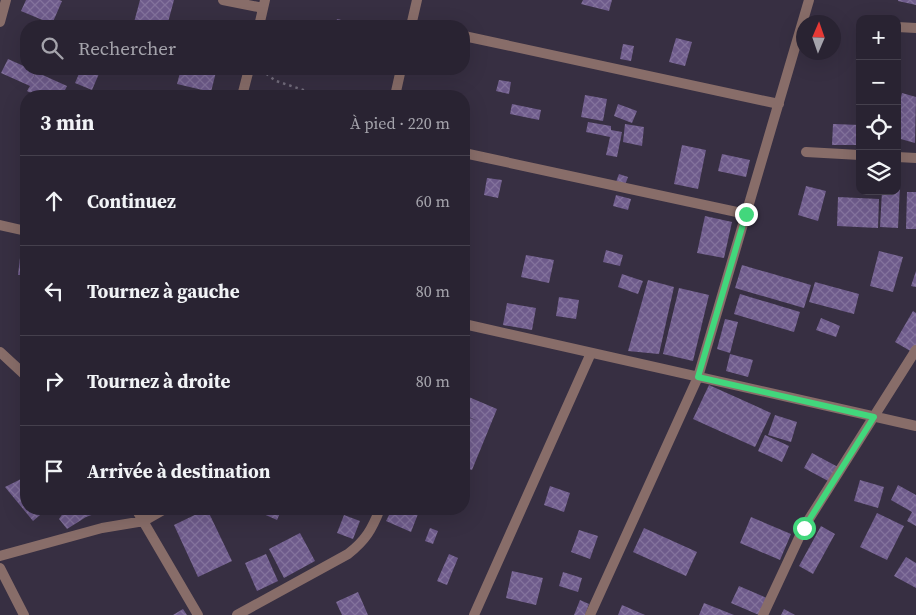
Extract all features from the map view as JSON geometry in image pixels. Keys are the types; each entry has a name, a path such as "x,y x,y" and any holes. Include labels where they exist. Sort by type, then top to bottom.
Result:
{"street":[{"path":"0,22 6,0"},
{"path":"223,0 264,4 260,20"},
{"path":"415,20 417,0"},
{"path":"590,615 698,377 809,0"},
{"path":"901,27 916,28"},
{"path":"470,37 779,104"},
{"path":"244,90 247,75"},
{"path":"396,90 400,75"},
{"path":"806,152 856,155"},
{"path":"470,154 746,214"},
{"path":"901,157 916,158"},
{"path":"0,225 20,230"},
{"path":"470,325 916,426"},
{"path":"763,615 804,528 916,350"},
{"path":"0,352 20,370"},
{"path":"474,615 591,353"},
{"path":"140,515 198,615"},
{"path":"0,556 102,528 144,521 155,515"},
{"path":"237,615 348,554 367,537 377,515"},
{"path":"0,568 24,615"}],"path":[{"path":"266,75 276,81 304,90"}],"building":[{"path":"26,0 62,1 54,20 42,20 21,11"},
{"path":"140,0 174,0 169,20 135,20"},
{"path":"583,0 612,0 609,11 581,4"},
{"path":"916,0 916,5 898,1"},
{"path":"676,38 692,42 685,66 669,62"},
{"path":"623,44 634,46 631,61 620,59"},
{"path":"8,59 20,64 20,75 35,75 32,82 35,75 43,75 67,86 65,90 28,90 30,86 1,73"},
{"path":"78,75 98,75 92,90 75,83"},
{"path":"179,75 215,75 212,90 202,90 177,84"},
{"path":"499,80 511,82 509,94 496,91"},
{"path":"902,93 916,97 915,143 901,139"},
{"path":"585,95 607,99 603,121 581,117"},
{"path":"512,104 541,110 539,120 510,114"},
{"path":"618,104 637,111 632,123 614,116"},
{"path":"588,122 611,126 611,130 622,132 617,157 606,155 610,137 586,132"},
{"path":"625,124 644,127 642,146 623,142"},
{"path":"833,124 856,125 856,145 832,145"},
{"path":"682,145 706,150 698,189 674,184"},
{"path":"722,154 750,160 746,177 718,171"},
{"path":"619,174 628,177 625,185 616,182"},
{"path":"487,178 502,180 498,198 484,195"},
{"path":"806,186 826,191 818,221 798,215"},
{"path":"907,192 916,192 916,229 906,229"},
{"path":"616,195 631,199 628,210 613,206"},
{"path":"882,195 900,195 898,228 880,227"},
{"path":"838,197 879,199 878,228 837,226"},
{"path":"705,216 732,222 724,258 697,253"},
{"path":"606,250 623,255 620,266 603,262"},
{"path":"879,251 903,257 893,292 870,286"},
{"path":"526,255 554,260 549,283 521,277"},
{"path":"20,258 20,275 18,275"},
{"path":"742,265 811,285 804,308 735,288"},
{"path":"916,271 916,287 911,286"},
{"path":"622,274 643,281 638,294 618,287"},
{"path":"648,280 674,287 659,354 628,351"},
{"path":"815,282 859,294 854,314 809,302"},
{"path":"679,288 709,295 693,361 663,354"},
{"path":"740,294 800,312 794,332 734,314"},
{"path":"559,297 579,300 576,319 556,316"},
{"path":"507,303 536,308 532,330 503,325"},
{"path":"913,311 916,313 916,346 912,352 895,342"},
{"path":"821,318 840,326 836,337 816,330"},
{"path":"725,319 738,322 730,353 717,349"},
{"path":"730,354 753,360 748,377 726,371"},
{"path":"709,385 771,413 755,447 693,419"},
{"path":"470,398 497,409 472,470 470,469 470,418 478,421 470,418"},
{"path":"775,415 797,422 791,442 768,435"},
{"path":"765,435 789,446 782,462 758,451"},
{"path":"812,453 838,467 830,482 804,468"},
{"path":"20,480 20,505 5,487"},
{"path":"860,480 884,487 878,508 854,501"},
{"path":"898,485 916,495 916,526 907,521 912,512 891,500"},
{"path":"550,486 570,493 564,512 544,505"},
{"path":"877,513 904,526 887,560 860,547"},
{"path":"28,515 40,515 33,521"},
{"path":"62,515 92,515 67,529 59,519"},
{"path":"195,515 210,515 232,561 198,577 174,525"},
{"path":"266,515 279,515 277,520"},
{"path":"344,515 360,521 353,539 337,533"},
{"path":"389,515 418,515 411,532 386,521"},
{"path":"751,517 791,534 780,560 740,543"},
{"path":"821,526 835,534 813,574 799,566"},
{"path":"430,528 438,531 433,544 425,541"},
{"path":"644,528 697,552 686,576 633,552"},
{"path":"579,530 598,536 590,559 571,552"},
{"path":"300,533 315,561 284,578 269,549"},
{"path":"266,554 278,581 257,591 245,563"},
{"path":"449,554 458,558 447,585 437,581"},
{"path":"906,557 916,563 916,588 894,576"},
{"path":"512,571 543,578 536,605 506,598"},
{"path":"563,572 582,578 578,592 559,586"},
{"path":"739,586 769,599 759,615 731,603"},
{"path":"358,592 368,615 342,615 336,602"},
{"path":"580,600 589,604 585,615 574,615"},
{"path":"704,603 734,615 699,615"},
{"path":"622,605 645,615 618,615"},
{"path":"183,609 187,615 173,615"},
{"path":"784,609 795,615 781,615"}],"route":[{"path":"746,214 698,377 874,417 804,528"}]}
